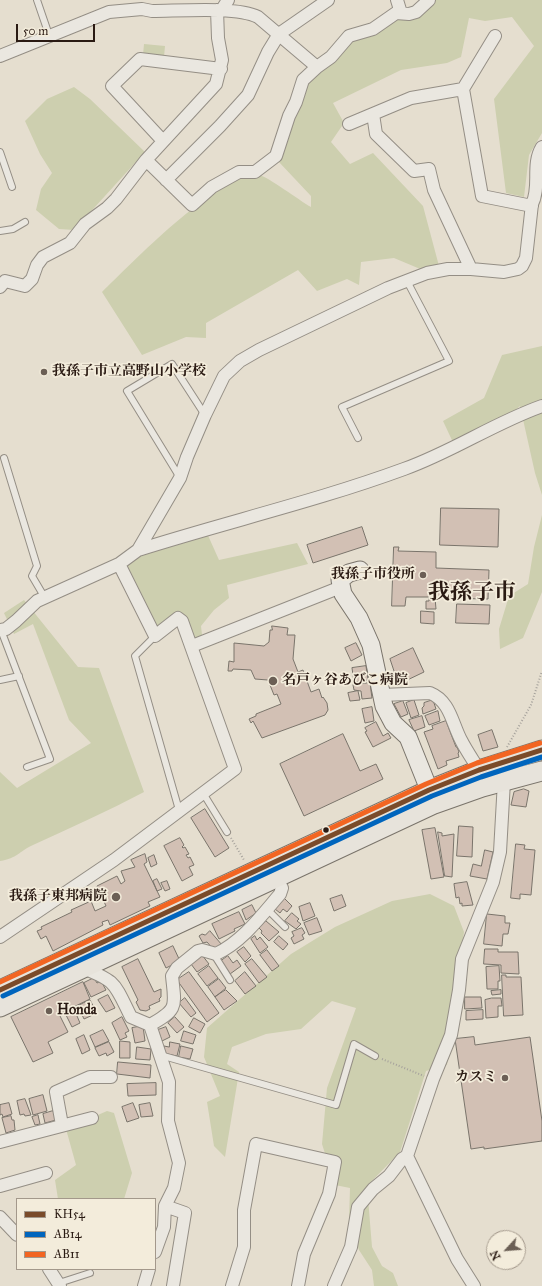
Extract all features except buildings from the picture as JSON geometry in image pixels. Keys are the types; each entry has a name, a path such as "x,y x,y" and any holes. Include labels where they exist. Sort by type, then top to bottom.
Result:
{"main road":[{"path":"0,990 62,961 273,870 432,797 479,770 542,750"},
{"path":"432,797 542,772"},
{"path":"0,1008 83,969 273,870"}],"street":[{"path":"2,282 25,286 29,283 43,257 70,243 84,224 107,208 116,199 146,160 216,84 221,69 222,60 218,38 219,10 228,0"},
{"path":"166,180 220,126 248,95 268,52 279,34 328,0"},
{"path":"397,0 402,13"},
{"path":"146,160 192,205 212,187 239,172 255,172 276,156 289,116 304,80 317,67 331,57 349,36 373,29 396,14 409,14 416,12 429,0"},
{"path":"0,56 109,12 142,9 152,11 219,10 253,14 317,67"},
{"path":"495,36 463,89 482,196 532,206"},
{"path":"163,141 112,86 140,59 221,69"},
{"path":"349,124 411,98 463,89"},
{"path":"373,114 376,134 414,171 429,169 434,190 471,269"},
{"path":"138,550 180,478 186,457 224,376 240,361 374,294 427,273 448,269 471,269 504,272 514,270 522,266 526,258 534,199 536,161 542,147"},
{"path":"1,630 16,621 37,601 119,564 138,550 205,529 359,485 448,451 514,416 542,406"},
{"path":"2,933 114,860 235,769 182,621 178,618 155,636 119,564"},
{"path":"360,570 343,576 340,580 340,587 346,600 359,618 371,645 384,706 388,716 408,737 432,797"},
{"path":"192,646 340,587"},
{"path":"382,695 430,693 434,695 446,706 460,738 479,770"},
{"path":"334,1286 351,1247 358,1207 373,1189 389,1176 402,1159 407,1156 433,1079 451,1035 459,990 462,959 480,919 493,882 500,852 504,781"},
{"path":"150,1025 169,1014 173,1008 174,999 172,976 177,968 198,951 202,950 216,954 226,950 267,909 282,891 273,870"},
{"path":"62,961 105,976 115,985 131,1017 150,1025 169,1082 168,1121 179,1163 174,1188 165,1206 164,1226 156,1249"},
{"path":"62,1126 56,1092 90,1077 111,1077"},
{"path":"0,1142 92,1118"},
{"path":"232,1286 244,1247 244,1210 256,1144 335,1162 329,1194 304,1254 298,1286"},
{"path":"407,1156 457,1259 474,1286"},
{"path":"0,1186 46,1173"},
{"path":"165,1206 185,1213 173,1286"},
{"path":"0,1217 16,1234"},
{"path":"50,1270 59,1284"},
{"path":"144,1286 149,1270"}],"lane":[{"path":"37,0 49,35"},
{"path":"0,152 12,187"},
{"path":"0,231 13,229 25,222"},
{"path":"358,438 342,407 449,361 408,281"},
{"path":"180,478 127,391 172,364 205,414"},
{"path":"4,458 37,566 32,576 45,598"},
{"path":"1,630 50,759 27,767"},
{"path":"155,636 135,656 179,810"},
{"path":"0,680 19,676"},
{"path":"203,793 227,832"},
{"path":"267,909 285,927"},
{"path":"213,953 230,980"},
{"path":"160,1055 336,1105 354,1044 375,1056"},
{"path":"59,1284 90,1273"}],"path":[{"path":"504,762 508,744 531,705 542,671"},
{"path":"227,832 246,863"},
{"path":"375,1056 392,1065 433,1079"}],"green space":[{"path":"434,0 542,0 542,133 529,155 524,197 506,193 494,99 534,46 512,17 485,21 469,18 461,57 447,63 401,70 333,103 344,123 331,142 350,164 373,153 423,206 439,266 425,271 394,258 361,262 359,285 347,279 317,291 298,270 206,323 206,338 186,337 142,355 102,292 133,261 199,203 222,188 242,178 259,175 263,176 311,207 311,196 278,161 309,78 350,40 382,27"},
{"path":"144,44 165,46 164,57 143,55"},
{"path":"74,87 90,99 145,152 74,230 59,229 36,210 41,189 52,173 40,154 25,121 47,99"},
{"path":"542,346 542,495 535,473 520,406 490,433 458,453 443,421 484,398 502,355"},
{"path":"542,515 542,592 523,638 500,649 499,629 509,596 528,584 534,547"},
{"path":"206,531 219,560 297,543 308,564 227,585 229,598 214,610 201,626 202,635 198,639 193,637 184,616 158,631 124,564 140,553"},
{"path":"24,600 78,667 99,668 144,792 103,813 33,845 6,860 0,861 0,772 17,788 91,743 69,720 33,624 14,634 4,613"},
{"path":"430,894 454,906 464,932 447,1065 426,1071 400,1152 367,1186 372,1247 382,1266 393,1273 398,1286 374,1286 372,1270 359,1250 349,1221 350,1188 335,1185 322,1144 327,1088 356,1008 332,1001 301,1029 266,1034 232,1047 227,1064 239,1072 225,1157 214,1146 207,1102 220,1096 204,1057 207,1028 291,954 335,927 392,901"},
{"path":"107,1111 114,1113 132,1173 124,1198 58,1198 55,1180 76,1165 66,1129"}],"transit line":[{"name":"AB11","path":"0,982 426,784 477,763 540,743"},
{"name":"KH54","path":"0,990 429,790 479,770 542,750"},
{"name":"AB14","path":"3,996 432,796 481,777 542,757"}],"place":[{"name":"我孫子市立高野山小学校","path":"44,372"},
{"name":"我孫子市役所","path":"423,575"},
{"name":"名戸ヶ谷あびこ病院","path":"273,681"},
{"name":"我孫子東邦病院","path":"116,897"},
{"name":"Honda","path":"49,1011"},
{"name":"カスミ","path":"505,1078"}],"district":[{"name":"我孫子市","path":"472,594"}]}
